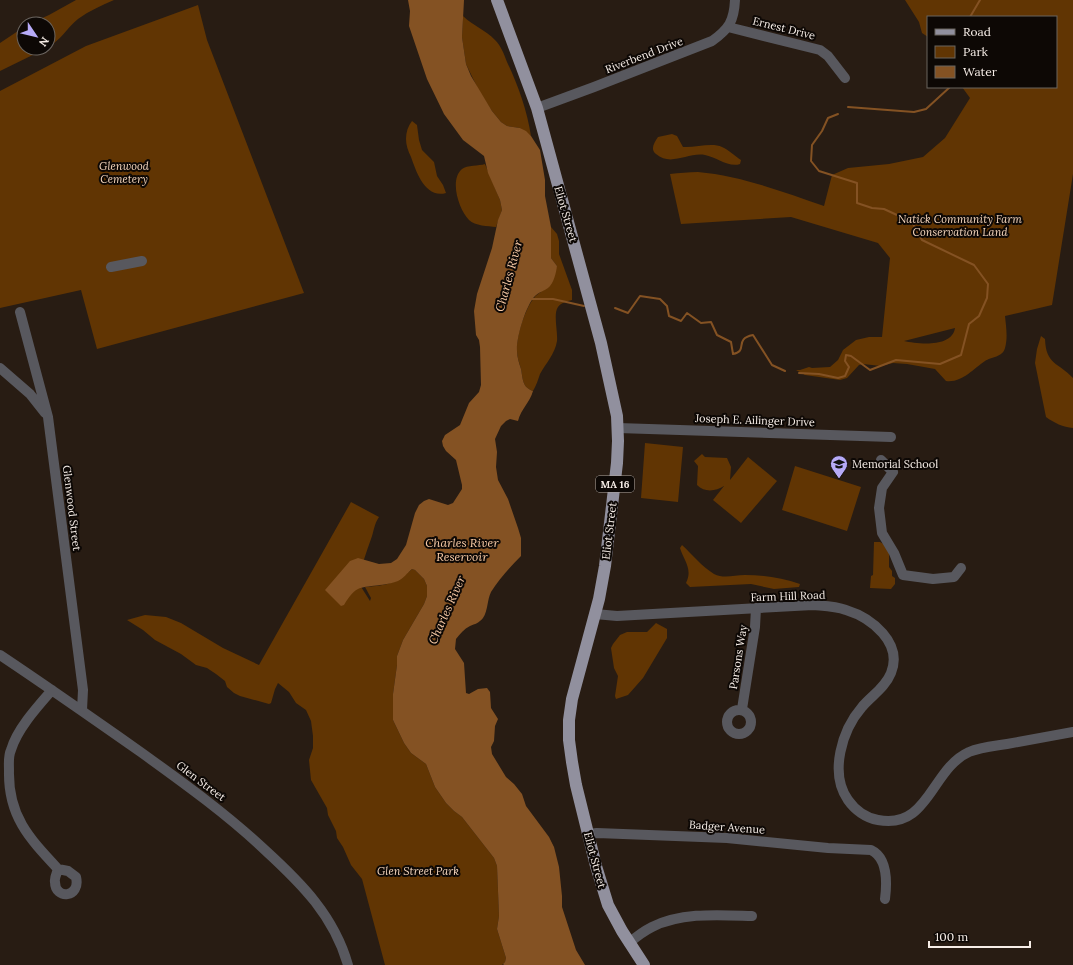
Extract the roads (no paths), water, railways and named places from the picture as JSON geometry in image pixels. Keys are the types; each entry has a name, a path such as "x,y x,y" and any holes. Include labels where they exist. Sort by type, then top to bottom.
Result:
{"main road":[{"name":"Eliot Street","path":"497,0 537,108 601,343 618,428 617,463 604,577 574,689 569,720 572,762 596,866 608,905 629,943 644,965"}],"street":[{"path":"728,27 732,20 735,0"},
{"name":"Riverbend Drive","path":"537,108 695,49 712,41 722,34 728,27"},
{"name":"Ernest Drive","path":"728,27 820,50 828,56 845,78"},
{"path":"111,267 142,261"},
{"name":"Glenwood Street","path":"20,312 48,417 83,690 82,710"},
{"path":"2,373 30,394 48,417"},
{"name":"Joseph E. Ailinger Drive","path":"618,428 891,437"},
{"path":"881,460 893,472 882,488 879,508 882,533 894,553 903,575 932,579 954,577 961,568"},
{"name":"Farm Hill Road","path":"595,614 617,616 813,605 838,608 853,612 872,623 889,641 893,654 891,673 885,684 856,714 845,737 840,760 840,781 848,800 860,811 873,819 888,821 896,820 912,814 923,804 940,777 951,764 970,752 987,747 1073,732"},
{"name":"Parsons Way","path":"742,709 755,627 756,608"},
{"name":"Glen Street","path":"0,654 82,710 174,776 249,835 294,876 310,894 329,921 344,948 348,965"},
{"path":"52,690 28,720 10,750 8,785 16,816 33,842 58,869"},
{"name":"Badger Avenue","path":"588,834 597,833 727,838 828,848 864,849 875,852 882,861 886,879 885,899"},
{"path":"629,943 650,928 680,918 708,916 752,916"}],"water":[{"name":"Charles River Reservoir","path":"408,0 464,0 462,37 466,64 471,76 492,111 501,122 507,126 520,128 526,131 540,150 545,180 545,196 551,227 551,258 557,266 557,269 550,286 537,295 528,307 518,338 517,356 525,385 533,391 532,395 518,421 510,419 506,421 501,426 495,439 498,480 508,499 518,528 521,538 521,556 505,573 491,592 483,618 466,629 456,639 455,649 464,663 466,693 469,694 478,689 487,688 490,692 491,708 498,719 495,726 494,741 491,747 492,754 506,777 522,794 526,806 549,837 554,847 559,867 562,907 576,950 585,965 503,964 506,958 497,929 499,916 497,866 494,858 462,817 446,803 435,787 426,764 411,753 404,743 393,720 393,694 397,656 403,640 427,596 427,586 424,579 412,569 404,577 393,583 356,590 344,605 341,606 325,590 350,561 358,558 379,564 391,563 397,559 406,545 415,513 419,505 424,501 429,499 448,505 453,503 462,489 462,485 456,460 446,451 442,441 445,435 460,425 469,403 479,392 481,385 480,347 479,340 476,335 474,311 477,294 492,248 498,220 502,210 500,200 488,173 484,156 463,140 444,114 427,79 409,26 410,11"}],"waterway":[{"path":"971,16 980,0"},
{"path":"848,107 914,112 926,109 949,88"},
{"path":"799,373 819,374 838,378 845,376 849,367 845,361 846,355 851,356 870,370 896,360 940,364 961,355 969,324 979,316 987,298 988,284 974,265 922,240 912,222 884,209 872,208 857,203 857,183 819,171 811,161 812,145 822,131 828,118 838,114"},
{"path":"615,308 628,313 640,296 660,299 667,306 669,316 681,321 687,313 701,323 711,322 717,335 731,342 733,354 740,350 744,339 753,335 772,365 785,371"},
{"path":"532,299 553,299 584,306"}],"place":[{"name":"Memorial School","path":"839,479"}],"park label":[{"name":"Glenwood Cemetery","path":"124,172"},
{"name":"Natick Community Farm Conservation Land","path":"960,225"},
{"name":"Glen Street Park","path":"418,871"}],"water label":[{"name":"Charles River","path":"509,276"},
{"name":"Charles River","path":"447,610"}]}
